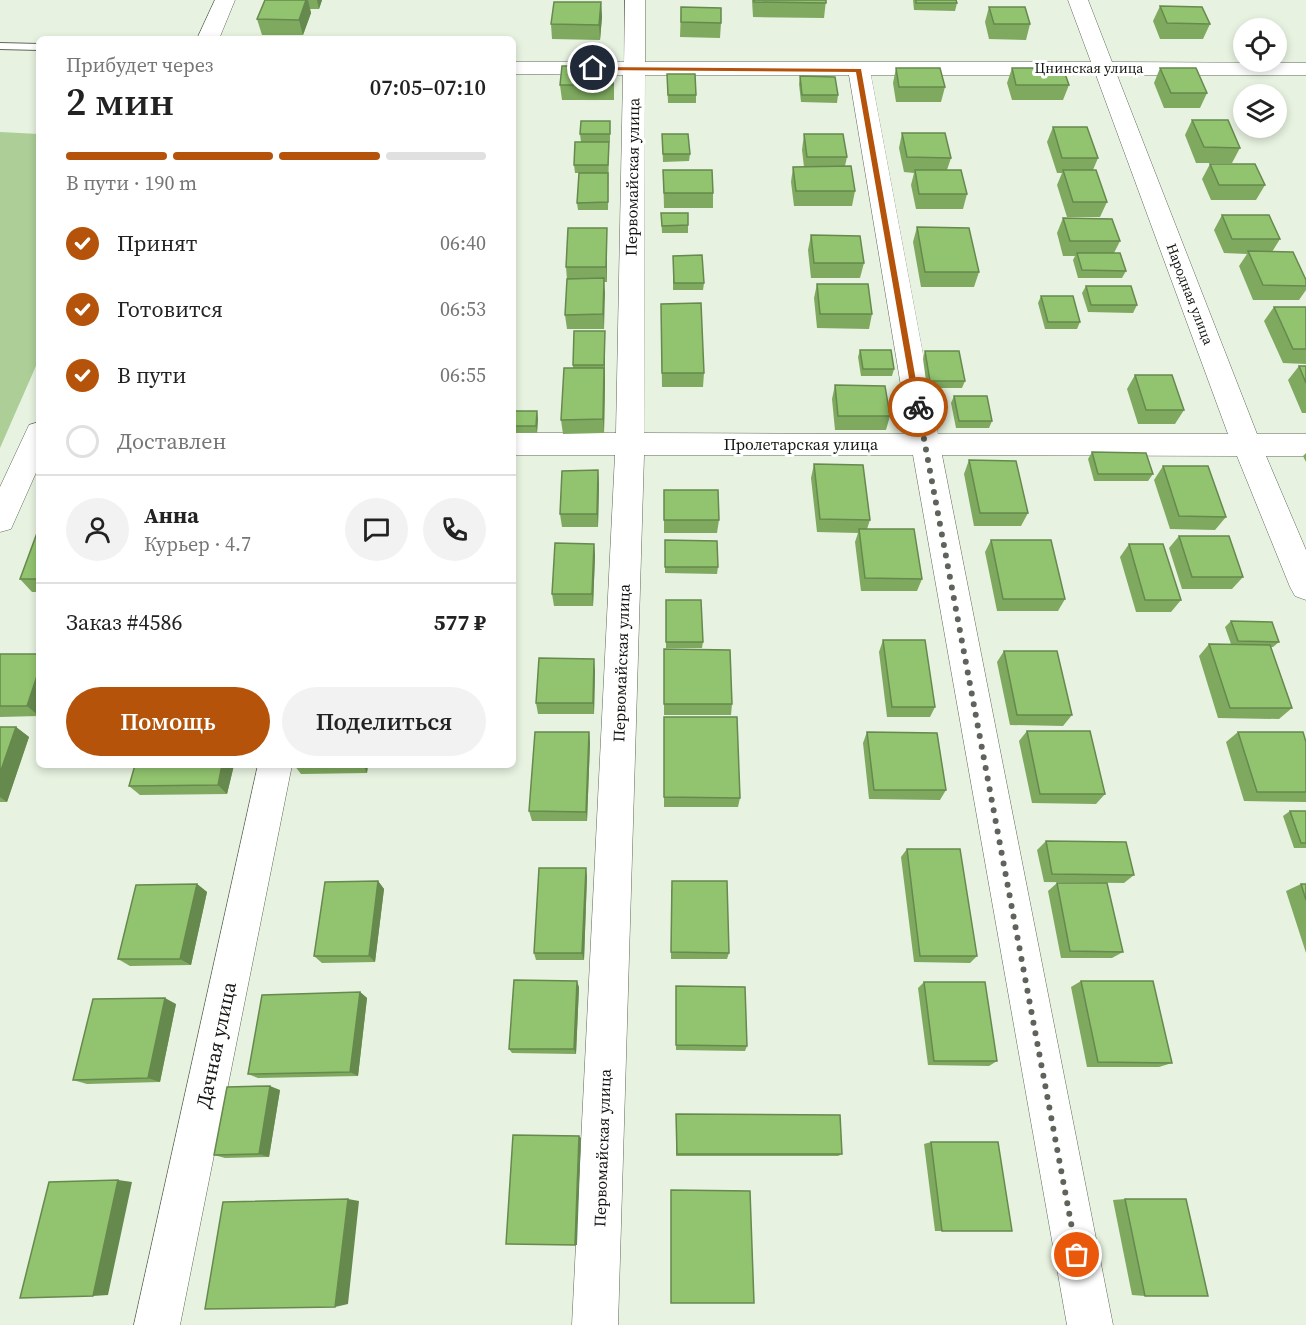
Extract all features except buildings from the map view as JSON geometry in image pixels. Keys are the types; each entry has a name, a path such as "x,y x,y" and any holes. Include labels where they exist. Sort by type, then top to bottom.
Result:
{"street":[{"path":"209,36 225,0"},
{"name":"Первомайская улица","path":"595,1325 630,445 635,0"},
{"name":"Народная улица","path":"1078,0 1248,446 1306,586"},
{"name":"Цнинская улица","path":"516,68 1306,69"},
{"path":"859,70 925,443 1090,1325"},
{"path":"0,520 36,443"},
{"name":"Пролетарская улица","path":"516,444 1306,445"},
{"name":"Дачная улица","path":"158,1325 274,768"}],"lane":[{"path":"0,46 36,47"}],"green space":[{"path":"0,132 36,134 36,366 0,448"}],"way so far":[{"path":"918,407 1077,1255"}],"route":[{"path":"593,68 859,70 918,407"}]}
